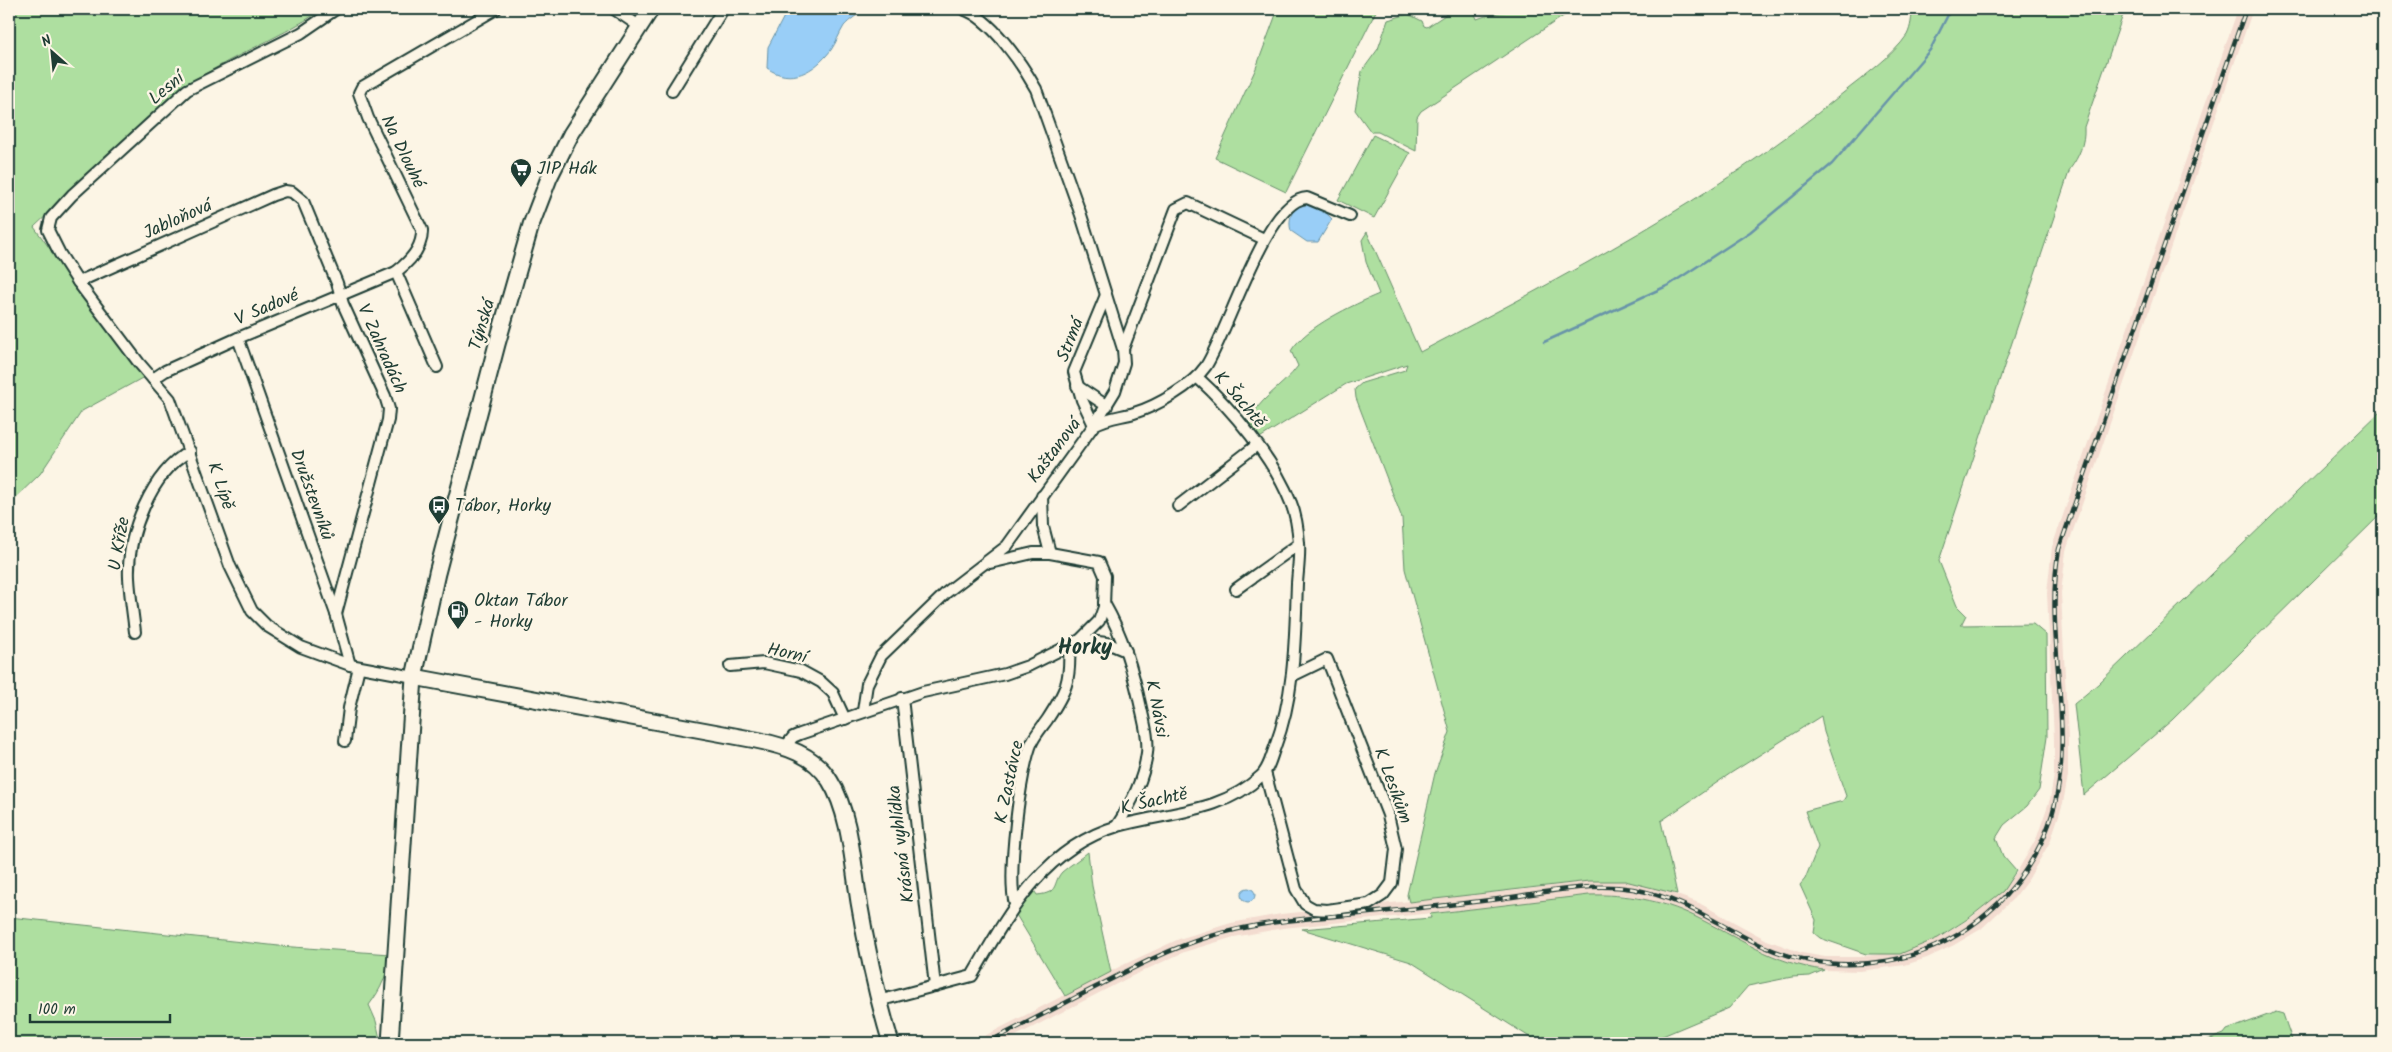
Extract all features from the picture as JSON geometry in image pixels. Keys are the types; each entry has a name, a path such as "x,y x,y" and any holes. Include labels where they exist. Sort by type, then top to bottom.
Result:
{"main road":[{"name":"Týnská","path":"390,1043 414,677 437,573 497,344 532,225 549,178 570,134 651,9"},
{"path":"414,677 785,747 801,754 817,765 830,780 837,794 848,836 878,1001 891,1043"}],"street":[{"name":"Lesní","path":"48,230 51,218 72,195 187,90 301,33 336,9"},
{"name":"Na Dlouhé","path":"396,272 412,257 421,240 422,230 368,118 359,93 362,87 396,65 496,9"},
{"path":"614,9 639,26"},
{"path":"672,91 723,9"},
{"path":"963,9 974,13 991,28 1021,65 1036,89 1106,295 1123,350 1124,363 1107,406 1094,425"},
{"name":"Jabloňová","path":"78,282 273,195 285,191 292,192"},
{"name":"V Zahradách","path":"292,192 299,196 306,209 385,396 389,413 336,614"},
{"name":"Kaštanová","path":"863,711 867,684 881,656 947,592 1007,546 1094,425 1109,417 1140,410 1178,391 1197,377 1214,350 1264,240 1282,213 1294,202 1303,198 1318,201 1350,216"},
{"path":"1123,350 1176,209 1188,204 1264,240"},
{"name":"K Lípě","path":"48,230 55,246 78,282 139,363 165,391 175,408 230,566 248,606 267,626 289,640 354,666 414,677"},
{"name":"V Sadové","path":"153,378 238,338 396,272"},
{"path":"396,272 438,367"},
{"name":"Strmá","path":"1094,425 1077,386 1074,372 1106,295"},
{"name":"Družstevníků","path":"238,338 354,666"},
{"name":"K Šachtě","path":"878,1001 972,976 1015,904 1045,870 1082,842 1116,827 1189,812 1221,802 1265,772 1283,724 1292,676 1299,544 1291,503 1281,482 1257,445 1209,388 1197,377"},
{"path":"1077,386 1107,406"},
{"name":"K Šachtě","path":"1178,506 1257,445"},
{"name":"U Kříže","path":"135,632 129,576 133,540 144,508 161,476 175,459 190,451"},
{"path":"1042,496 1044,532 1050,553"},
{"path":"1236,589 1299,544"},
{"path":"785,747 793,737 800,734 902,698 939,687 1005,674 1028,666 1080,640 1099,620 1104,603 1105,576 1100,562 1050,553 1026,554 985,564"},
{"name":"K Návsi","path":"1104,603 1114,620 1136,682 1148,748 1141,775 1116,827"},
{"path":"1080,640 1107,643 1126,651"},
{"name":"K Zastávce","path":"1015,904 1011,886 1023,777 1033,740 1067,686 1071,664 1069,646"},
{"name":"K Lesíkům","path":"1265,772 1296,889 1305,904 1314,909 1327,910 1369,904 1379,899 1392,883 1396,849 1388,815 1327,659 1292,676"},
{"name":"Horní","path":"730,666 764,663 801,671 821,682 833,693 845,719"},
{"path":"345,741 354,666"},
{"name":"Krásná vyhlídka","path":"902,698 935,986"}],"shaded area":[{"path":"2238,9 2253,9 2066,551 2061,593 2068,776 2063,803 2050,842 2028,880 2014,898 1981,929 1927,958 1905,965 1860,971 1824,970 1799,966 1761,952 1693,916 1652,901 1624,895 1589,895 1522,904 1283,928 1234,937 1184,952 1130,977 1002,1043 971,1043 1123,965 1179,939 1231,923 1281,914 1520,890 1589,881 1625,881 1655,887 1699,903 1767,940 1802,953 1825,957 1860,957 1902,951 1947,933 1972,917 2003,889 2017,872 2037,837 2050,799 2054,775 2054,739 2047,593 2052,547"}],"green space":[{"path":"9,9 323,9 305,21 190,83 173,96 34,227 144,377 82,411 40,474 9,504"},
{"path":"1278,9 1377,9 1286,192 1215,158 1256,68"},
{"path":"1454,9 1473,9 1477,19 1501,12 1537,9 1574,9 1421,111 1417,117 1416,151 1378,132 1371,132 1355,110 1362,71 1378,49 1388,20 1408,14 1422,21 1424,26 1427,27"},
{"path":"1912,9 2125,9 2084,127 2084,139 2081,150 2070,169 1939,561 1957,606 1966,615 1961,625 2033,624 2046,635 2047,737 2039,790 2027,806 2004,825 1996,838 2003,856 2016,871 2003,891 1969,918 1938,938 1900,954 1866,954 1820,938 1814,933 1816,920 1800,885 1805,879 1818,847 1805,811 1843,801 1846,796 1824,732 1821,716 1731,773 1661,821 1677,894 1625,881 1589,881 1409,902 1407,895 1435,773 1450,732 1405,569 1402,518 1356,398 1355,389 1362,383 1405,370 1407,364 1346,384 1258,439 1248,424 1252,415 1264,400 1298,366 1291,351 1298,342 1318,325 1356,304 1379,294 1366,262 1362,240 1367,232 1420,352 1584,264 1692,201 1744,167 1794,131 1886,58 1907,35"},
{"path":"1373,135 1410,153 1374,218 1338,200"},
{"path":"2383,409 2383,512 2172,720 2084,795 2074,704 2098,684"},
{"path":"1088,852 1092,886 1111,972 1065,996 1015,913 1033,889 1037,895 1052,890 1062,872"},
{"path":"1589,895 1643,899 1682,910 1772,956 1806,967 1824,970 1810,976 1792,977 1748,986 1729,1008 1646,1043 1539,1043 1411,962 1302,929 1431,918 1430,914"},
{"path":"9,917 279,946 390,954 383,981 369,1005 376,1021 381,1043 9,1043"},
{"path":"2276,1012 2283,1014 2293,1043 2200,1043 2224,1034 2227,1030"}],"water":[{"path":"788,9 865,9 844,26 831,50 824,58 810,70 793,76 776,73 767,68 768,47"},
{"path":"1301,203 1317,203 1332,219 1318,242 1307,242 1291,231 1291,216"},
{"path":"1245,888 1251,888 1255,895 1251,902 1245,902 1241,898 1241,892"}],"waterway":[{"path":"1544,342 1669,285 1750,232 1832,164 1930,50 1951,9"}],"railway":[{"path":"986,1043 1137,966 1179,947 1226,932 1283,921 1467,903 1576,888 1614,887 1633,889 1670,899 1748,939 1780,953 1809,961 1840,964 1886,961 1911,955 1957,935 1978,921 2014,886 2029,865 2041,843 2054,808 2060,772 2062,735 2055,623 2055,586 2059,549 2246,9"}],"place":[{"name":"JIP Hák","path":"521,188"},
{"name":"Tábor, Horky","path":"439,525"},
{"name":"Oktan Tábor - Horky","path":"458,630"}],"district":[{"name":"Horky","path":"1085,648"}]}
